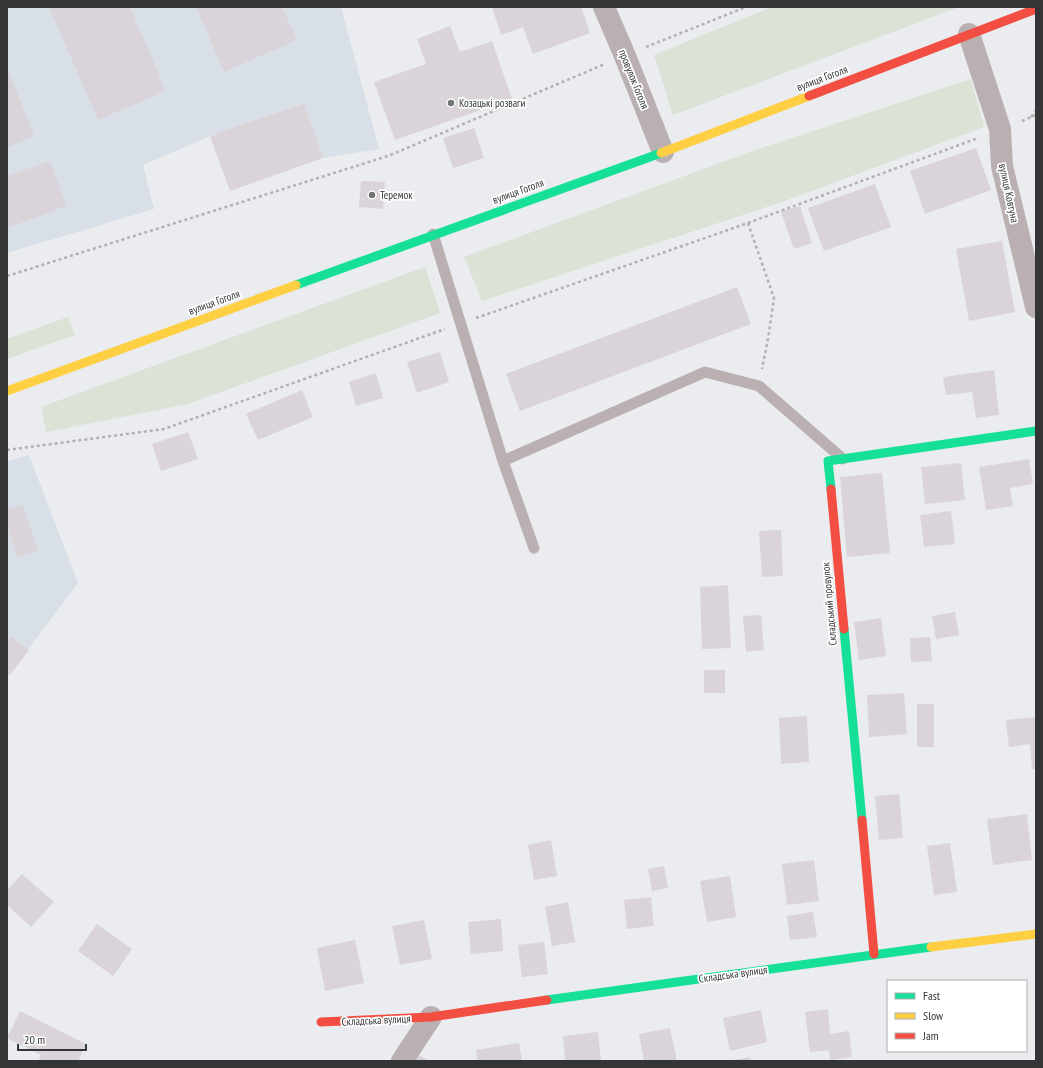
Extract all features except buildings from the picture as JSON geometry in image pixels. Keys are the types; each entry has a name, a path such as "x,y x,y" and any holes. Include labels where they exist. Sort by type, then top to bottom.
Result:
{"street":[{"name":"провулок Гоголя","path":"604,7 663,152"},
{"name":"вулиця Гоголя","path":"7,391 433,234 663,152 1036,9"},
{"name":"вулиця Ковтуна","path":"969,34 1000,130 1002,166 1036,307"},
{"name":"Складський провулок","path":"874,954 828,461 1036,431"},
{"name":"Складська вулиця","path":"321,1022 431,1017 874,954 1036,934"},
{"name":"Складська вулиця","path":"402,1061 431,1017"}],"lane":[{"path":"433,234 503,462 534,548"},
{"path":"503,462 704,372 759,386 843,459"}],"path":[{"path":"7,276 388,156 625,56 746,7"},
{"path":"1031,117 1036,111"},
{"path":"7,450 164,429 748,223 1000,130 1036,115"},
{"path":"748,223 774,298 759,386"}],"shaded area":[{"path":"7,7 341,7 379,149 323,158 303,103 210,136 143,165 154,209 7,253"},
{"path":"772,7 959,7 673,115 654,55"},
{"path":"971,79 984,127 782,202 482,301 464,257 758,149"},
{"path":"425,267 440,313 188,404 46,432 41,407"},
{"path":"68,317 75,335 7,359 7,339"},
{"path":"29,455 78,583 7,677 7,461"}],"traffic: fast":[{"path":"296,285 661,153"},
{"path":"831,489 828,461 1036,431"},
{"path":"844,629 862,820"},
{"path":"547,1000 931,947"}],"traffic: slow":[{"path":"661,153 809,96"},
{"path":"7,391 296,285"},
{"path":"931,947 1036,934"}],"traffic: jam":[{"path":"809,96 1036,9"},
{"path":"831,489 844,629"},
{"path":"862,820 874,954"},
{"path":"321,1022 431,1017 547,1000"}],"place":[{"name":"Козацькі розваги","path":"451,103"},
{"name":"Теремок","path":"372,195"}]}
